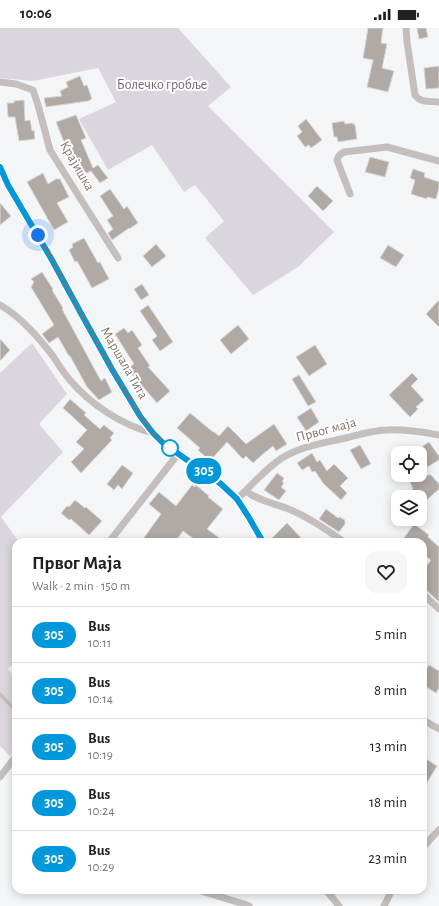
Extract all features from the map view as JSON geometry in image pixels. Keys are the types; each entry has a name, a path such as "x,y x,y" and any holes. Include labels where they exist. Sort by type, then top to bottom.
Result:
{"street":[{"path":"406,28 415,95 419,100 439,102"},
{"name":"Крајишка","path":"0,82 16,84 33,90 50,150 118,258"},
{"path":"350,194 338,160 341,153 387,147 439,161"},
{"name":"Маршала Тита","path":"0,167 8,185 140,416 163,443 221,484 237,499 261,538"},
{"path":"0,305 11,311 30,329 82,393 125,423 140,430 153,433"},
{"name":"Првог маја","path":"237,499 275,463 293,452 309,446 374,431 402,430 439,435"},
{"path":"112,538 178,454"},
{"path":"246,491 256,497 302,515 338,538"},
{"path":"427,598 439,609"},
{"path":"427,722 439,729"},
{"path":"0,777 12,761"},
{"path":"427,843 439,830"},
{"path":"211,894 249,906"},
{"path":"329,894 339,906"},
{"path":"384,906 390,894"}],"green space":[{"name":"Болечко гробље","path":"0,28 178,28 231,87 208,106 334,232 298,267 253,295 205,238 224,221 195,185 184,192 152,145 108,170 79,119 116,102 98,68 33,81 0,78"},
{"path":"32,343 67,394 39,424 63,452 1,517 16,538 12,538 12,666 8,668 12,675 12,753 10,756 0,746 0,373"}],"building":[{"path":"368,28 383,28 381,43 387,44 382,68 394,71 388,92 367,87 373,60 363,58"},
{"path":"417,28 426,28 428,37 419,39"},
{"path":"439,66 439,88 426,89 424,68"},
{"path":"80,76 84,86 87,85 92,99 88,101 46,107 44,98 62,96 60,91 68,87 66,82"},
{"path":"24,100 25,121 30,120 32,131 34,130 35,139 19,141 15,117 8,117 7,103 14,103 14,101"},
{"path":"76,115 86,138 81,140 93,168 98,165 108,178 100,183 91,171 78,177 56,122"},
{"path":"306,119 322,140 311,148 309,145 305,147 297,136 302,132 298,126"},
{"path":"344,121 345,124 352,123 355,125 357,139 338,142 337,137 334,137 332,123"},
{"path":"370,157 389,162 385,177 365,172"},
{"path":"413,169 425,173 424,177 439,182 436,199 427,197 427,199 411,194 415,180 410,178"},
{"path":"43,173 48,184 56,179 60,179 69,197 57,203 68,222 54,230 27,182"},
{"path":"317,186 333,201 323,211 308,196"},
{"path":"110,189 124,209 127,206 138,223 112,240 108,233 113,229 107,220 113,216 100,196"},
{"path":"0,203 11,216 0,225"},
{"path":"84,238 109,279 92,288 69,250 73,247 72,244"},
{"path":"156,244 166,256 152,267 143,256"},
{"path":"388,245 404,255 396,267 380,258"},
{"path":"42,272 53,289 52,290 101,381 105,378 112,392 99,400 87,387 58,337 49,343 42,334 54,325 31,287 34,282 31,279"},
{"path":"142,284 149,295 141,300 134,289"},
{"path":"439,300 439,327 426,314"},
{"path":"148,305 173,342 160,351 152,340 157,336 140,311"},
{"path":"238,325 249,339 231,354 220,340"},
{"path":"124,328 128,333 132,330 142,345 138,348 150,366 148,367 170,391 157,403 139,382 138,383 128,368 134,364 115,334"},
{"path":"0,339 10,350 0,361"},
{"path":"315,345 327,364 309,376 296,357"},
{"path":"412,373 418,379 411,386 424,400 416,407 418,409 410,417 389,395"},
{"path":"299,375 316,402 308,406 292,379"},
{"path":"70,399 86,413 84,415 100,429 104,425 114,433 110,438 112,440 81,473 71,462 84,449 76,442 87,430 63,408"},
{"path":"311,408 319,422 306,431 297,417"},
{"path":"190,413 219,436 228,426 246,444 274,424 287,444 276,451 273,446 253,463 246,456 243,459 227,442 210,461 198,450 200,448 177,428"},
{"path":"429,442 439,456 439,460 427,467 427,446 423,446"},
{"path":"360,445 371,464 361,469 350,450"},
{"path":"312,453 317,462 320,460 327,471 334,464 348,478 340,486 347,493 341,500 323,483 315,471 312,472 309,466 302,470 297,463"},
{"path":"122,465 133,473 122,489 118,485 114,490 107,484"},
{"path":"277,473 284,478 282,482 284,483 281,487 286,491 279,500 264,490"},
{"path":"427,475 431,475 439,484 439,489 427,500 427,490 412,490 413,489 410,482 427,482"},
{"path":"192,485 195,487 196,485 223,509 207,529 219,538 193,538 183,531 178,538 144,538 161,514 149,504 159,492 176,506"},
{"path":"75,500 85,508 86,507 102,521 89,535 71,519 69,520 61,513"},
{"path":"326,509 338,518 339,517 345,520 345,524 339,532 319,519"},
{"path":"287,523 301,538 272,538"},
{"path":"413,526 417,526 429,535 428,537 439,547 439,602 427,591 427,566 431,560 427,557 427,538 404,538"},
{"path":"429,665 439,671 439,688 436,693 427,687 427,668"},
{"path":"427,760 437,766 427,782"}],"waterway":[{"path":"0,694 12,707"}],"bus line":[{"name":"305","path":"0,167 8,185 140,416 163,443 221,484 237,499 261,538"}],"route":[{"path":"38,235 113,371 140,416 153,433 170,448"}]}
